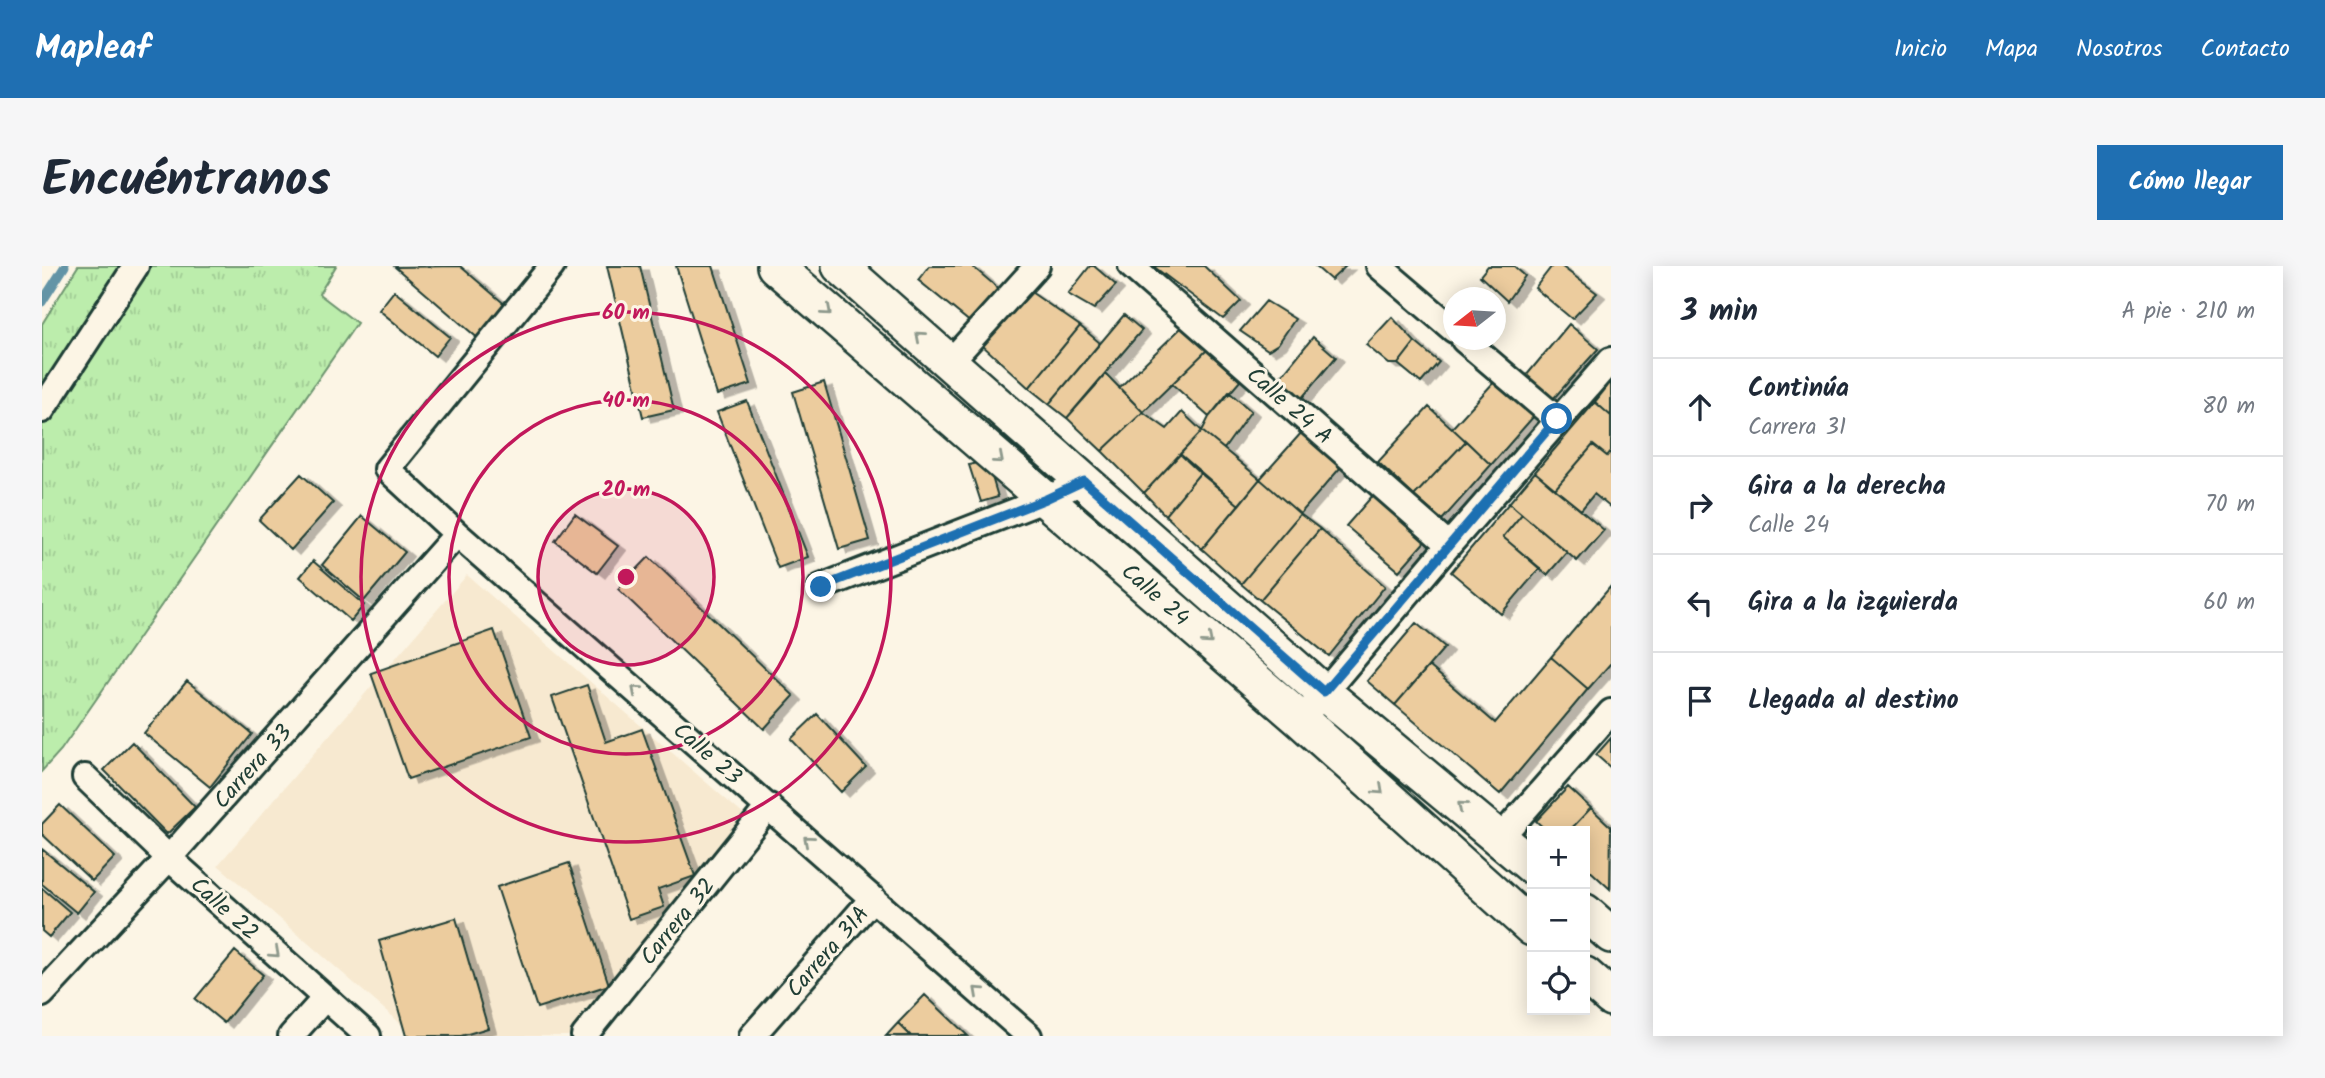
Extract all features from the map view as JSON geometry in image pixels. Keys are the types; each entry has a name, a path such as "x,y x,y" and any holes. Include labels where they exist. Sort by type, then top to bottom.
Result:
{"street":[{"path":"42,410 135,266"},
{"name":"Calle 23","path":"552,266 387,469 457,534 1027,1035"},
{"name":"Calle 24","path":"775,266 1301,720 1527,923"},
{"path":"950,362 1037,266"},
{"name":"Calle 24 A","path":"1131,266 1449,545"},
{"path":"1379,266 1443,321"},
{"name":"Calle 24","path":"842,267 1324,692 1527,862"},
{"path":"1476,350 1557,419"},
{"path":"1301,720 1557,419 1611,360"},
{"path":"821,587 1046,499 1084,481"},
{"name":"Carrera 33","path":"42,994 169,859 457,534"},
{"path":"1500,838 1611,712"},
{"name":"Calle 22","path":"85,777 169,859 368,1036"},
{"name":"Carrera 32","path":"584,1036 769,806"},
{"name":"Carrera 31A","path":"752,1036 873,898"},
{"path":"1590,916 1611,935"},
{"path":"1590,979 1611,998"},
{"path":"291,1036 325,998"}],"shaded area":[{"path":"467,575 752,822 568,1036 415,1036 218,865"}],"green space":[{"path":"78,266 336,266 319,294 357,323 61,750 42,771 42,324"}],"building":[{"path":"460,266 508,307 480,340 395,267"},
{"path":"607,266 640,266 674,410 643,417"},
{"path":"676,266 713,266 751,384 717,395"},
{"path":"929,266 972,266 999,289 971,323 918,280"},
{"path":"1090,266 1094,266 1116,285 1094,309 1068,294"},
{"path":"1153,266 1204,266 1241,301 1223,319"},
{"path":"1315,266 1346,266 1331,280"},
{"path":"1488,266 1514,266 1525,276 1507,301 1506,287 1492,287 1480,276"},
{"path":"1552,266 1561,266 1597,293 1572,319 1535,288"},
{"path":"1028,290 1080,326 1029,388 983,346"},
{"path":"394,291 450,337 435,356 379,310"},
{"path":"1266,301 1295,319 1278,344 1268,350 1240,331"},
{"path":"1124,315 1142,330 1067,418 1049,404"},
{"path":"1392,317 1415,342 1398,364 1389,364 1366,345"},
{"path":"1569,324 1598,349 1553,399 1526,376"},
{"path":"1080,326 1100,343 1049,404 1029,388"},
{"path":"1183,326 1207,350 1143,412 1119,388"},
{"path":"1313,337 1336,357 1301,399 1278,380"},
{"path":"1415,342 1439,362 1421,383 1398,364"},
{"path":"1207,350 1240,381 1209,417 1172,384"},
{"path":"1106,374 1143,412 1102,451 1067,418"},
{"path":"824,382 870,540 839,549 793,392"},
{"path":"1494,382 1534,416 1491,465 1452,428"},
{"path":"1611,382 1611,416 1595,402"},
{"path":"1229,392 1251,411 1224,449 1202,431 1209,417"},
{"path":"747,401 808,557 778,568 717,412"},
{"path":"1595,402 1611,416 1611,451 1607,456 1593,445 1555,489 1535,472"},
{"path":"1429,407 1466,441 1414,496 1378,462"},
{"path":"1143,412 1167,429 1182,412 1202,431 1144,493 1102,451"},
{"path":"1202,431 1260,479 1239,505 1180,454"},
{"path":"1302,432 1341,467 1300,514 1260,479"},
{"path":"1466,441 1491,465 1442,520 1414,496"},
{"path":"1593,445 1607,456 1611,451 1611,508 1594,494 1581,510 1555,489"},
{"path":"1180,454 1200,473 1165,515 1144,493"},
{"path":"987,460 998,497 981,502 969,465"},
{"path":"1535,472 1604,530 1577,561 1509,503"},
{"path":"1200,473 1239,505 1202,549 1165,515"},
{"path":"301,474 333,503 291,550 259,520"},
{"path":"1260,479 1300,514 1241,584 1202,549"},
{"path":"1374,494 1427,539 1399,571 1346,526"},
{"path":"1509,503 1522,514 1503,537 1540,568 1501,614 1451,572"},
{"path":"575,514 618,546 597,573 555,541"},
{"path":"1300,514 1320,529 1260,600 1241,584"},
{"path":"1522,514 1567,552 1547,575 1503,537"},
{"path":"362,516 405,552 364,601 322,565"},
{"path":"1320,529 1385,586 1329,656 1260,600"},
{"path":"649,557 794,696 764,729 618,589"},
{"path":"313,561 364,605 351,621 300,577"},
{"path":"1611,586 1611,663 1588,689 1551,657"},
{"path":"1416,623 1445,647 1395,705 1367,681"},
{"path":"494,630 531,737 408,779 371,673"},
{"path":"1551,657 1588,689 1500,794 1395,705 1429,666 1495,723"},
{"path":"187,681 252,734 210,787 144,733"},
{"path":"587,685 606,742 642,729 695,876 658,889 664,907 629,919 552,697"},
{"path":"817,714 866,767 841,792 791,739"},
{"path":"1611,738 1611,768 1596,755"},
{"path":"132,742 195,807 167,834 104,770"},
{"path":"1568,787 1591,808 1574,826 1542,826 1536,821"},
{"path":"60,805 115,857 92,881 42,834 42,824"},
{"path":"1591,808 1611,827 1610,889 1590,871 1590,826 1574,826"},
{"path":"42,849 94,892 77,913 42,884"},
{"path":"569,863 609,985 537,1008 497,887"},
{"path":"42,888 70,912 49,937 42,931"},
{"path":"456,918 488,1028 461,1036 406,1036 379,941"},
{"path":"235,951 263,975 224,1023 195,999"},
{"path":"925,995 968,1036 911,1036 898,1023"},
{"path":"898,1023 911,1036 886,1036"}],"waterway":[{"path":"42,302 65,266"}],"route":[{"path":"821,587 1046,499 1084,481 1324,692 1557,419"}]}
